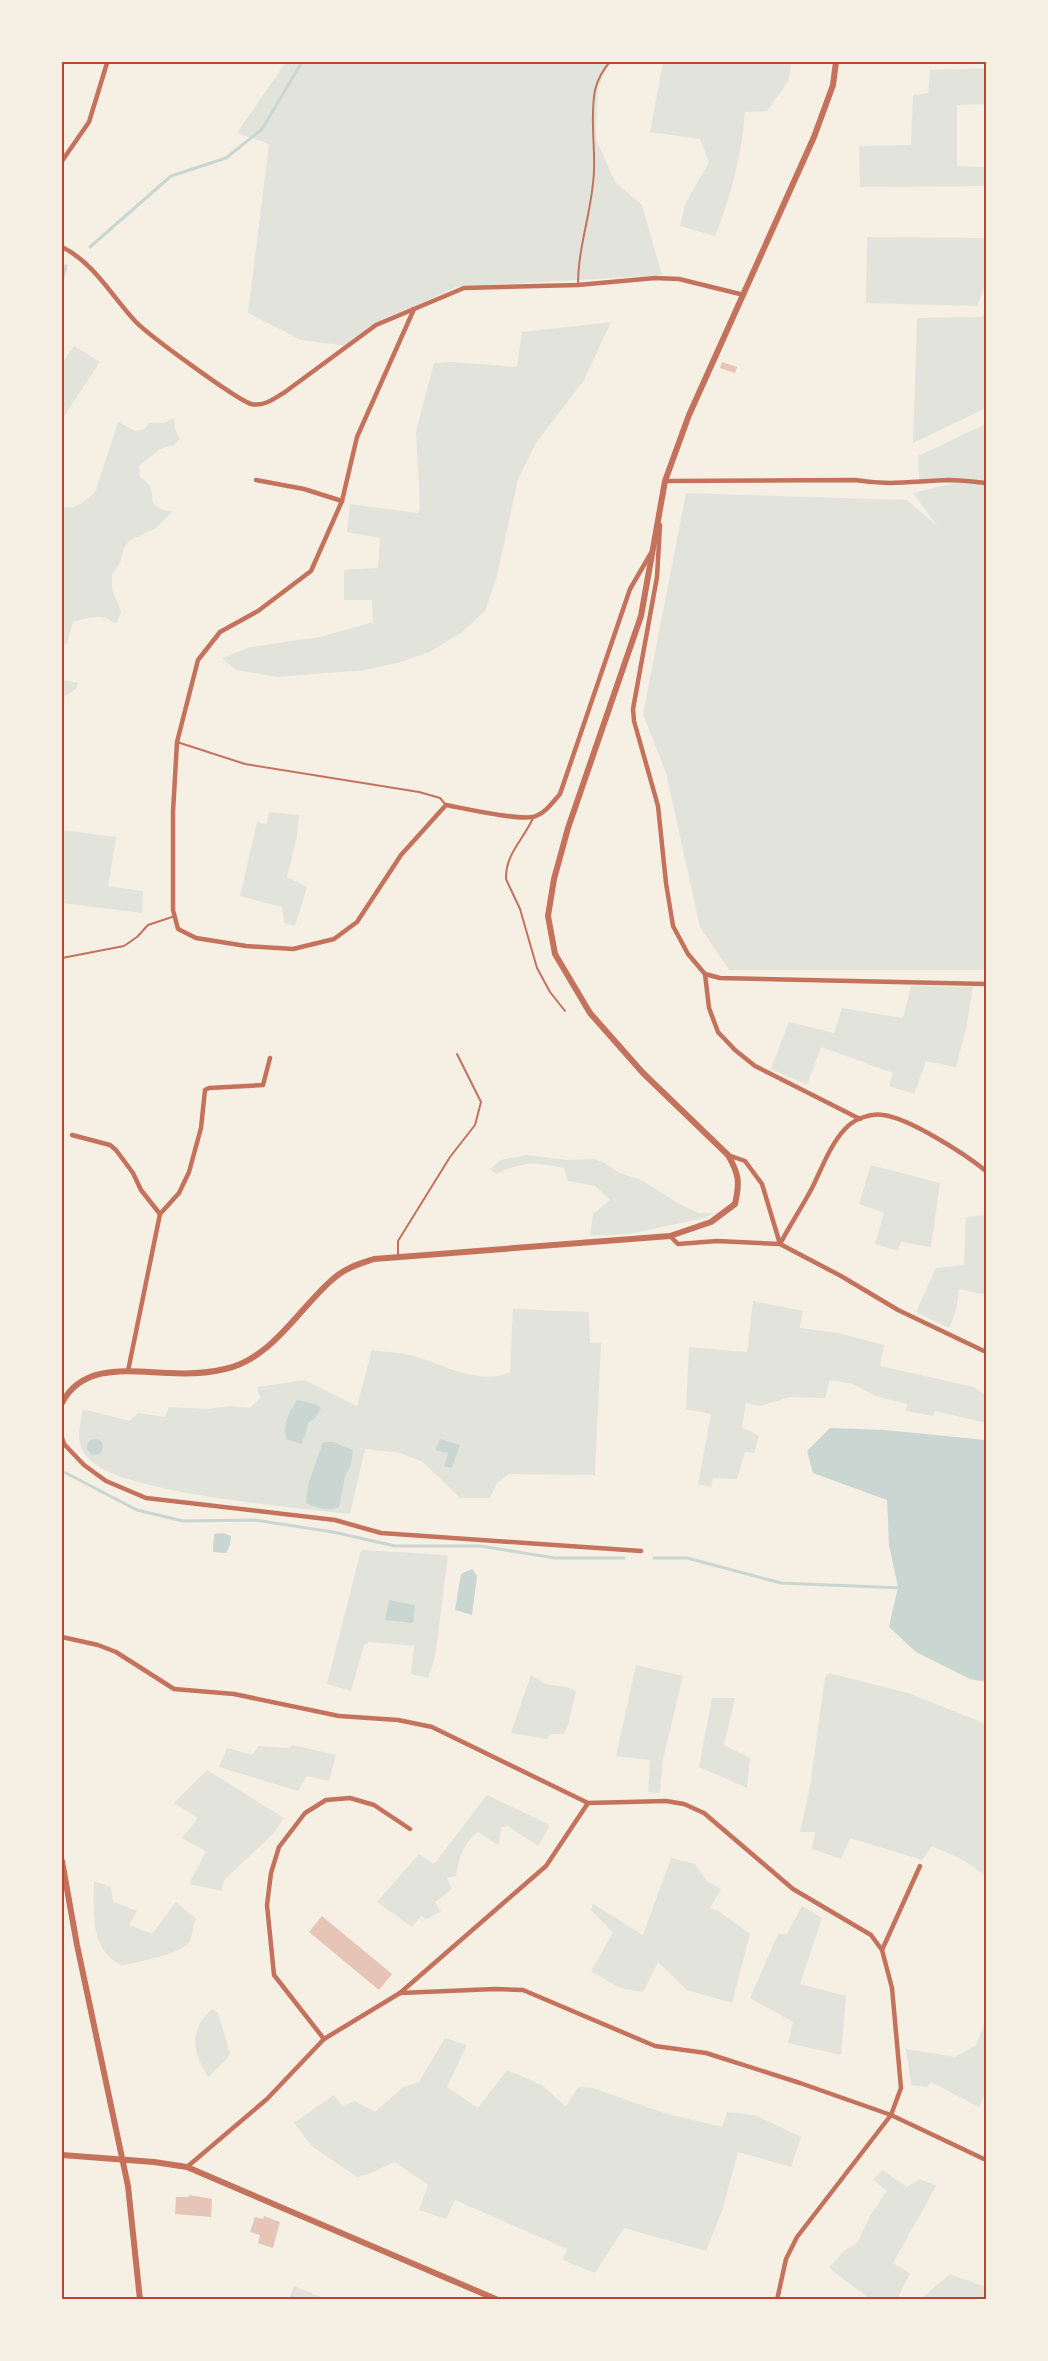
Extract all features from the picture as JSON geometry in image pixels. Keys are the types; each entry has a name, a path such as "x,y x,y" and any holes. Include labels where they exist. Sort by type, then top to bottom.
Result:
{"street":[{"path":"63,1397 76,1385 93,1375 128,1371 198,1372 225,1369 243,1363 260,1353 334,1278 358,1264 374,1259 398,1255 670,1236 711,1222 735,1204 739,1184 736,1168 728,1155 643,1073 590,1013 555,954 548,916 554,879 568,828 640,616 665,481 689,415 825,111 836,62"},
{"path":"62,161 89,122 107,63"},
{"path":"62,247 85,262 138,324 208,376 251,404 270,402 312,374 376,325 464,288 578,285 655,278 679,279 744,295"},
{"path":"414,309 357,437 342,501 311,571 258,612 220,632 198,660 177,742 173,812 175,916 178,929 196,938 246,946 293,949 334,939 357,922 401,855 446,805 514,817 533,818 546,810 560,794 630,590 652,552"},
{"path":"256,480 304,489 342,501"},
{"path":"665,481 855,480 879,484 907,484 950,480 987,483"},
{"path":"661,507 657,577 635,691 634,721 658,807 666,883 674,926 688,954 705,974 709,1008 718,1032 735,1050 755,1066 860,1119"},
{"path":"705,974 720,978 987,984"},
{"path":"128,1371 160,1214 179,1193 189,1172 201,1128 205,1090 263,1085 270,1058"},
{"path":"780,1244 810,1192 832,1147 846,1127 870,1115 883,1114 898,1118 972,1159 987,1171"},
{"path":"72,1135 110,1146 116,1150 133,1173 141,1190 160,1214"},
{"path":"728,1155 745,1161 762,1184 780,1244"},
{"path":"670,1236 678,1244 717,1241 780,1244 841,1276 898,1310 987,1352"},
{"path":"62,1438 64,1444 84,1465 106,1481 146,1498 335,1520 381,1533 453,1536 641,1551"},
{"path":"62,1637 98,1645 116,1652 174,1689 234,1694 339,1716 398,1720 432,1727 588,1803 666,1801 684,1804 704,1813 793,1889 871,1935 882,1950 892,1988 901,2088 891,2115 797,2237 786,2259 777,2300"},
{"path":"324,2039 273,1975 267,1905 271,1873 279,1847 305,1813 326,1800 350,1798 374,1805 410,1829"},
{"path":"187,2168 267,2098 324,2039 400,1993 546,1866 588,1803"},
{"path":"62,1861 128,2186 140,2300"},
{"path":"882,1950 920,1866"},
{"path":"400,1993 523,1990 656,2046 706,2053 891,2115 987,2160"},
{"path":"62,2156 123,2159 187,2168 498,2300"}],"lane":[{"path":"578,285 580,248 584,236 594,170 592,138 595,89 604,67 610,62"},
{"path":"177,742 245,764 419,792 440,798 446,805"},
{"path":"533,818 528,830 513,849 506,879 520,909 537,968 550,992 565,1011"},
{"path":"62,958 124,946 148,925 175,916"},
{"path":"398,1255 398,1241 450,1156 475,1125 481,1102 457,1054"}],"shaded area":[{"path":"286,62 609,62 598,89 596,139 615,182 642,205 662,275 456,287 376,325 347,346 301,340 248,313 269,144 237,133"},
{"path":"663,62 791,62 789,80 767,111 745,112 735,175 715,236 680,226 685,204 709,162 700,139 650,132"},
{"path":"986,68 986,104 957,105 957,166 986,167 986,186 860,187 859,146 911,145 913,95 928,93 930,70"},
{"path":"867,237 986,238 986,284 977,306 866,303"},
{"path":"986,311 986,419 984,409 913,443 917,318 982,317"},
{"path":"611,322 584,380 536,443 518,479 497,576 485,611 461,633 429,652 401,662 365,670 278,677 236,670 222,658 250,647 320,637 373,622 372,600 344,600 344,570 378,568 380,538 347,532 350,504 418,513 420,507 416,431 434,363 452,362 517,367 522,332"},
{"path":"74,346 100,362 62,419 62,364"},
{"path":"174,418 175,429 180,439 174,445 160,449 139,466 140,477 151,489 154,504 172,512 156,528 129,541 124,548 120,563 112,575 112,590 121,611 117,623 100,617 73,622 67,643 62,647 62,507 81,504 96,490 118,422 135,431 144,429 150,423 163,423"},
{"path":"986,424 986,970 729,970 700,927 666,773 643,714 686,493 907,500 938,527 913,493 958,482 919,480 918,456"},
{"path":"62,680 78,683 76,689 65,696 62,720"},
{"path":"269,812 299,815 297,837 287,877 307,887 295,926 284,923 282,907 240,896 257,822 267,824"},
{"path":"62,830 116,837 108,886 143,891 142,913 62,903"},
{"path":"911,986 973,987 966,1029 956,1067 926,1061 914,1094 889,1086 893,1073 821,1047 807,1085 771,1069 789,1022 834,1033 842,1008 903,1018"},
{"path":"526,1155 567,1160 594,1159 618,1172 643,1181 698,1213 715,1213 704,1218 629,1234 590,1236 593,1214 610,1200 595,1186 568,1181 564,1168 553,1166 523,1165 496,1174 490,1169 501,1160"},
{"path":"871,1165 940,1183 931,1247 901,1242 898,1251 875,1244 884,1213 859,1204"},
{"path":"986,1215 986,1295 959,1289 956,1311 949,1328 916,1312 936,1268 964,1265 966,1217"},
{"path":"753,1301 803,1311 800,1328 838,1333 884,1345 880,1366 974,1387 986,1395 986,1423 935,1411 933,1416 906,1411 907,1404 875,1396 853,1384 830,1380 825,1398 790,1397 760,1406 746,1403 742,1427 759,1436 754,1453 745,1452 737,1479 713,1478 711,1487 698,1484 711,1414 686,1409 689,1347 747,1352"},
{"path":"513,1309 589,1312 590,1343 601,1343 595,1475 509,1474 497,1483 490,1498 460,1498 423,1462 400,1453 365,1449 350,1514 213,1497 138,1482 109,1472 91,1461 80,1443 79,1430 83,1409 130,1421 138,1413 165,1417 169,1407 250,1408 260,1398 257,1387 305,1380 357,1406 372,1350 410,1355 472,1375 498,1376 510,1372"},
{"path":"297,1400 316,1404 321,1408 315,1418 308,1423 301,1444 286,1439 285,1433 287,1419"},
{"path":"830,1428 885,1430 986,1440 986,1682 970,1679 916,1652 889,1627 898,1587 889,1545 887,1500 813,1473 807,1451"},
{"path":"92,1439 98,1439 103,1447 101,1453 92,1455 87,1450 87,1444"},
{"path":"440,1439 460,1445 452,1468 444,1466 448,1453 435,1450"},
{"path":"323,1442 334,1442 353,1450 339,1507 331,1509 318,1508 306,1503 308,1485"},
{"path":"223,1533 231,1536 226,1553 213,1552 214,1534"},
{"path":"361,1550 448,1555 435,1658 428,1678 411,1674 414,1646 369,1642 364,1645 351,1691 327,1684"},
{"path":"472,1569 477,1576 472,1615 455,1610 461,1574"},
{"path":"389,1600 415,1605 413,1623 385,1620"},
{"path":"636,1665 683,1676 663,1759 660,1793 648,1792 650,1760 616,1756"},
{"path":"829,1673 908,1693 986,1724 985,1875 963,1860 932,1846 922,1860 850,1838 841,1859 812,1849 815,1832 800,1832 810,1786 825,1677"},
{"path":"531,1675 545,1684 576,1691 564,1734 550,1734 547,1739 511,1733"},
{"path":"712,1698 735,1698 724,1745 750,1758 747,1788 699,1767"},
{"path":"293,1745 336,1755 329,1781 307,1776 298,1791 219,1767 227,1748 252,1755 259,1746 289,1748"},
{"path":"207,1770 284,1818 274,1833 224,1880 222,1891 189,1884 206,1851 182,1838 198,1818 174,1803"},
{"path":"487,1795 550,1825 538,1846 508,1826 501,1827 499,1846 478,1832 463,1852 456,1876 447,1878 452,1889 435,1902 441,1912 426,1919 421,1916 412,1927 377,1902 419,1854 434,1864"},
{"path":"671,1858 695,1864 707,1881 721,1889 710,1908 717,1910 750,1934 732,2003 687,1990 658,1962 643,1992 620,1988 591,1971 613,1933 591,1910 593,1904 643,1935"},
{"path":"94,1881 111,1887 113,1902 137,1911 129,1925 152,1934 176,1902 196,1919 189,1942 169,1954 122,1966 111,1959 99,1940 96,1929"},
{"path":"802,1906 822,1918 800,1984 846,1996 841,2055 788,2043 793,2022 750,1998 778,1934 787,1934"},
{"path":"212,2009 218,2013 230,2053 228,2058 208,2077 198,2058 195,2042 199,2026"},
{"path":"986,2020 986,2093 979,2107 931,2082 927,2087 911,2085 906,2049 955,2057 976,2045"},
{"path":"445,2038 467,2045 447,2087 478,2108 507,2070 542,2085 566,2107 578,2087 593,2088 667,2114 722,2127 727,2112 755,2115 801,2137 791,2167 738,2152 722,2211 706,2251 624,2228 595,2273 563,2260 567,2249 455,2200 446,2219 419,2210 428,2185 395,2162 357,2177 313,2147 294,2123 334,2095 343,2107 354,2101 375,2112 403,2087 419,2082"},
{"path":"882,2170 907,2187 920,2179 936,2186 893,2263 910,2274 897,2299 870,2299 829,2268 844,2251 858,2242 870,2216 887,2191 873,2180"},
{"path":"950,2274 986,2287 986,2299 921,2299"},
{"path":"294,2286 326,2299 289,2299"}],"building":[{"path":"722,362 737,367 735,373 720,368"},
{"path":"322,1916 392,1974 379,1990 309,1932"},
{"path":"189,2195 212,2199 211,2217 175,2214 176,2197 189,2197"},
{"path":"264,2216 280,2222 273,2248 258,2243 260,2235 250,2232 255,2217 263,2219"}],"waterway":[{"path":"90,247 171,176 226,158 262,129 302,62"},
{"path":"62,280 66,266"},
{"path":"62,1471 137,1510 183,1521 255,1520 333,1532 395,1546 480,1546 555,1558 624,1558"},
{"path":"654,1558 687,1558 781,1583 901,1588"}]}
